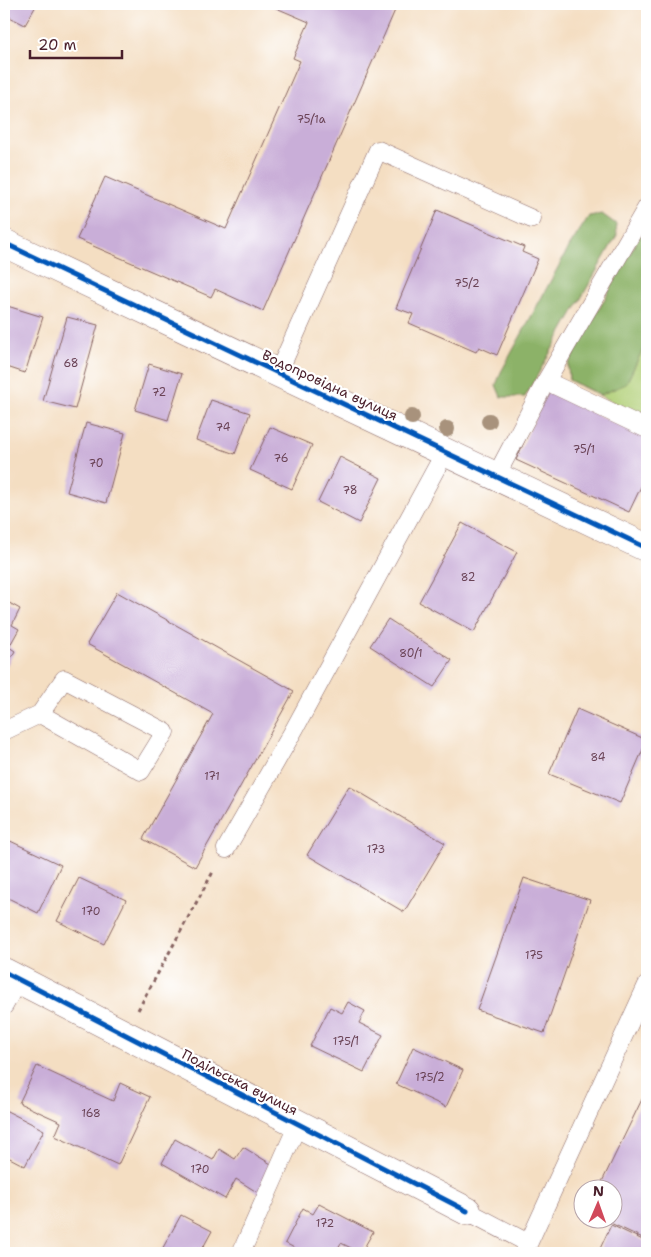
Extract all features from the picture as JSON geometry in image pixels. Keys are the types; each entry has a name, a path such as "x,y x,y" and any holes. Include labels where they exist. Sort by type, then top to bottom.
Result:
{"street":[{"name":"Водопровідна вулиця","path":"4,243 647,548"},
{"name":"Подільська вулиця","path":"11,976 467,1211"}],"lane":[{"path":"278,373 378,150 532,219"},
{"path":"496,476 546,381 647,207"},
{"path":"546,381 647,429"},
{"path":"226,849 295,728 445,452"},
{"path":"4,731 40,714 64,679 165,732 141,771 40,714"},
{"path":"4,1006 11,976"},
{"path":"467,1211 526,1248 647,985"},
{"path":"241,1253 298,1124"}],"path":[{"path":"124,1034 226,849"}],"green space":[{"path":"602,214 616,224 617,235 525,397 501,397 496,385 501,372 569,247 589,216"},
{"path":"647,223 647,419 569,380 568,365"},
{"path":"647,223 647,341 626,384 600,395 569,380 568,365"}],"building":[{"path":"4,4 37,4 25,25 4,14"},
{"path":"267,4 388,4 396,8 263,311 215,289 211,297 77,239 105,177 226,229 300,61 293,58 309,22"},
{"path":"437,210 524,247 522,252 538,259 497,355 479,347 476,352 409,323 413,314 396,308"},
{"path":"4,305 43,317 25,373 4,366"},
{"path":"67,317 98,325 75,409 43,401"},
{"path":"149,364 182,374 168,420 135,410"},
{"path":"547,391 647,438 647,474 629,512 516,460"},
{"path":"211,400 250,413 235,454 196,440"},
{"path":"86,423 125,433 106,503 67,492"},
{"path":"270,427 312,445 292,489 250,470"},
{"path":"340,457 381,478 359,523 318,502"},
{"path":"462,523 517,552 474,632 419,602"},
{"path":"117,592 294,691 195,867 143,839 213,714 87,644"},
{"path":"4,600 20,609 12,625 19,629 9,647 15,651 4,670"},
{"path":"388,619 452,660 434,687 370,646"},
{"path":"577,709 647,740 620,803 549,774"},
{"path":"349,786 445,843 404,912 307,855"},
{"path":"4,838 61,865 38,913 4,896"},
{"path":"79,878 126,900 104,944 57,921"},
{"path":"524,878 590,900 544,1033 477,1010"},
{"path":"348,1002 365,1011 359,1023 383,1035 364,1072 310,1046 330,1007 342,1013"},
{"path":"413,1047 463,1070 446,1107 396,1084"},
{"path":"37,1066 113,1101 120,1083 150,1097 118,1165 55,1136 61,1122 19,1103"},
{"path":"647,1089 647,1240 624,1229 624,1180 603,1180"},
{"path":"5,1110 44,1130 25,1166 4,1155"},
{"path":"175,1139 213,1160 219,1149 235,1159 243,1147 276,1167 260,1194 236,1179 225,1199 162,1163"},
{"path":"319,1204 373,1232 361,1253 341,1243 335,1253 304,1253 285,1243 303,1208 313,1214"},
{"path":"181,1215 212,1231 200,1253 160,1253"},
{"path":"609,1230 622,1230 647,1242 647,1253 598,1253"}],"cycle path":[{"path":"4,243 647,548"},
{"path":"4,972 467,1211"}]}
